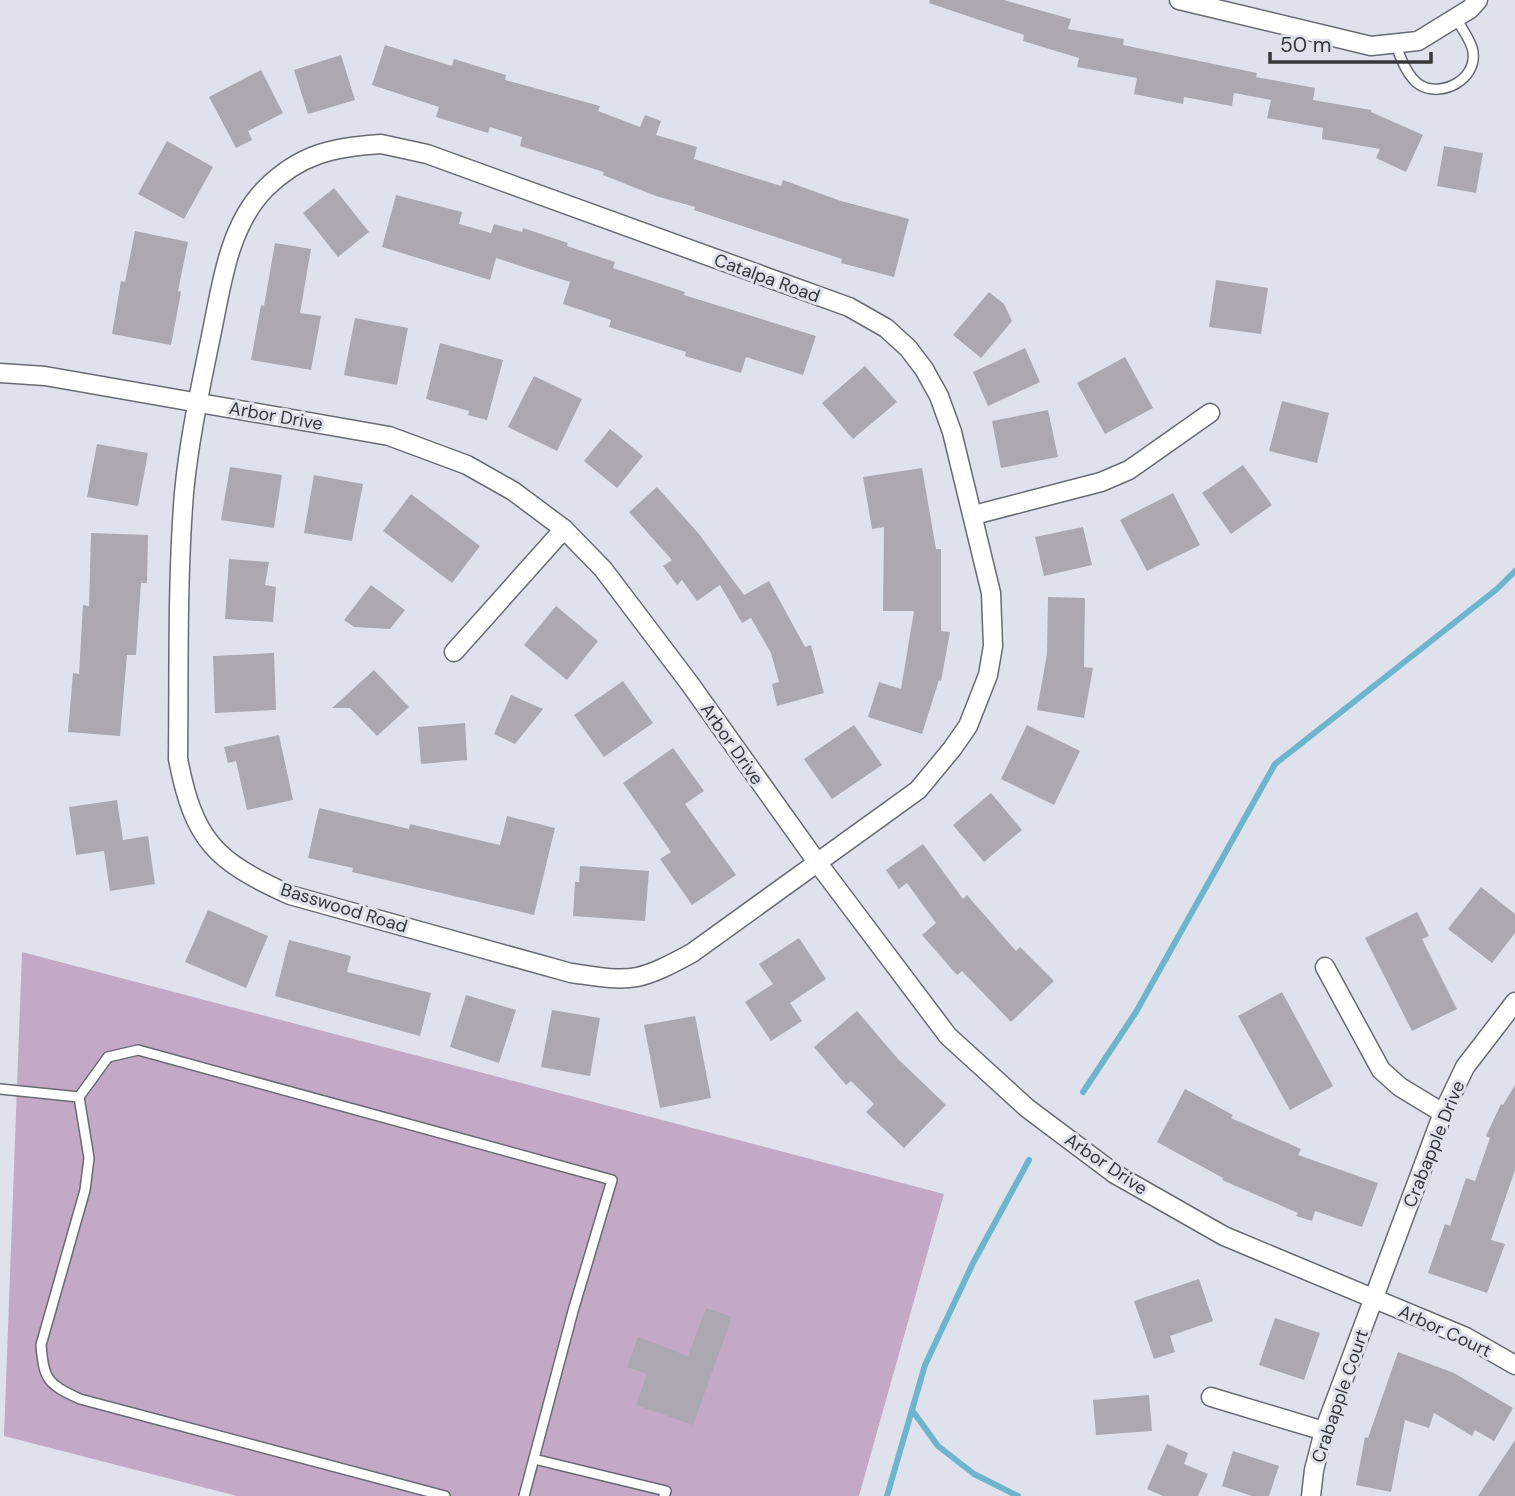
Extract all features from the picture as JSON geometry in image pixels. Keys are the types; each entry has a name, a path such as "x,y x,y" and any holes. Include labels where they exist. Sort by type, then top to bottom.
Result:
{"street":[{"path":"1179,0 1371,46 1418,41 1470,9 1478,0"},
{"name":"Catalpa Road","path":"197,402 225,268 242,221 265,189 303,159 341,146 380,144 428,154 849,307 886,328 908,348 924,369 939,396 952,432 991,593 993,632 988,675 968,726 918,790 817,862"},
{"name":"Arbor Drive","path":"0,373 45,376 389,436 467,465 513,491 564,529 603,569 948,1036 1027,1108 1115,1174 1224,1236 1374,1298"},
{"name":"Basswood Road","path":"197,402 184,490 181,543 178,759 194,820 206,840 230,863 256,880 290,895 571,974 606,978 638,977 692,953 817,862"},
{"path":"974,515 1101,482 1129,470 1210,412"},
{"path":"454,652 564,529"},
{"path":"1325,967 1381,1070 1400,1087 1443,1114"},
{"name":"Crabapple Drive","path":"1374,1298 1443,1114 1465,1068 1515,1002"},
{"name":"Arbor Court","path":"1374,1298 1466,1337 1515,1365"},
{"name":"Crabapple Court","path":"1311,1496 1314,1469 1324,1432 1374,1298"},
{"path":"1211,1397 1324,1432"}],"lane":[{"path":"1395,43 1405,67 1418,84 1433,89 1446,88 1464,79 1472,67 1473,51 1456,18"},
{"path":"445,1496 80,1399 55,1387 43,1370 41,1345 85,1190 89,1158 79,1097 108,1057 138,1051 612,1180 573,1311 524,1496"},
{"path":"0,1089 79,1097"},
{"path":"534,1459 666,1491 664,1496"}],"shaded area":[{"path":"22,952 944,1194 859,1496 237,1496 4,1436"}],"building":[{"path":"930,0 1004,0 1071,19 1068,29 1124,39 1123,45 1257,73 1256,77 1315,88 1313,100 1371,110 1423,135 1406,172 1376,158 1380,149 1322,139 1323,128 1267,118 1271,100 1234,93 1232,106 1184,97 1183,104 1134,94 1137,78 1077,67 1079,58 1023,41 1024,35 929,3"},
{"path":"385,45 452,66 454,59 506,75 505,80 600,106 598,111 640,127 645,115 661,121 656,135 697,147 694,159 781,186 783,180 841,201 909,219 894,277 841,263 842,259 694,210 695,207 656,196 603,175 604,172 520,146 522,137 490,127 488,133 436,117 439,107 372,85"},
{"path":"341,55 355,100 308,114 294,70"},
{"path":"261,70 283,113 248,131 252,140 236,148 209,97"},
{"path":"167,141 213,167 184,219 138,194"},
{"path":"1444,146 1483,153 1476,193 1437,186"},
{"path":"334,188 369,232 338,257 303,213"},
{"path":"396,195 462,212 459,224 491,233 494,224 522,232 523,228 568,243 567,246 615,262 613,268 685,292 684,295 816,336 803,375 746,357 741,373 685,356 686,352 609,327 611,320 563,304 570,282 496,258 490,280 382,247"},
{"path":"135,231 188,242 171,345 112,334 121,281 125,282"},
{"path":"275,243 311,249 300,313 321,316 311,370 251,360"},
{"path":"1216,280 1268,288 1261,334 1209,327"},
{"path":"989,292 1004,304 1012,321 981,358 953,335"},
{"path":"355,318 408,328 397,385 344,375"},
{"path":"440,343 503,360 487,420 468,415 469,411 426,399"},
{"path":"1025,348 1040,382 988,406 973,372"},
{"path":"1125,357 1153,408 1105,434 1077,383"},
{"path":"865,366 897,402 853,439 822,403"},
{"path":"534,376 582,399 557,451 508,427"},
{"path":"1282,401 1329,413 1317,463 1269,451"},
{"path":"1048,410 1058,457 1001,468 992,421"},
{"path":"610,429 643,456 617,488 584,461"},
{"path":"97,444 148,453 138,506 87,497"},
{"path":"1243,465 1272,505 1231,534 1202,493"},
{"path":"230,467 282,475 274,528 221,520"},
{"path":"922,468 936,549 941,549 941,631 950,632 941,681 939,680 922,734 868,717 879,682 901,689 914,611 883,611 884,527 872,529 863,477"},
{"path":"314,475 363,484 352,541 304,533"},
{"path":"657,487 699,534 744,595 769,581 805,647 811,645 824,693 777,706 772,684 779,682 771,653 751,618 742,623 720,585 697,601 682,580 677,585 663,566 672,560 629,512"},
{"path":"1173,493 1200,545 1147,571 1120,520"},
{"path":"411,494 480,546 452,583 383,531"},
{"path":"1083,527 1092,565 1044,576 1035,537"},
{"path":"91,533 148,535 147,583 141,583 136,655 127,655 120,736 68,732 73,673 79,674 83,605 89,606"},
{"path":"229,559 269,562 265,585 276,587 273,622 225,619"},
{"path":"371,585 405,610 390,629 354,627 344,620"},
{"path":"1048,597 1085,598 1084,667 1093,668 1084,718 1037,710 1047,654"},
{"path":"556,606 598,641 567,680 524,645"},
{"path":"274,653 276,710 215,713 213,656"},
{"path":"374,670 409,707 377,736 350,708 332,708"},
{"path":"623,681 653,723 604,757 574,715"},
{"path":"511,695 543,709 515,744 494,734"},
{"path":"465,723 467,760 421,764 418,727"},
{"path":"854,725 882,765 832,799 804,759"},
{"path":"1027,725 1080,751 1054,805 1001,779"},
{"path":"279,735 293,800 247,810 236,761 228,763 224,747"},
{"path":"673,748 704,791 685,804 736,875 692,905 660,859 671,852 623,783"},
{"path":"991,793 1022,830 984,862 953,825"},
{"path":"117,800 123,840 148,836 155,884 110,891 104,851 76,855 69,807"},
{"path":"319,808 409,829 410,824 500,845 507,816 555,828 534,915 352,872 353,868 308,858"},
{"path":"923,844 963,899 967,895 1016,951 1020,947 1054,981 1011,1022 962,971 957,975 922,935 936,923 907,883 899,889 886,870"},
{"path":"580,866 649,871 645,921 573,916 575,882 579,882"},
{"path":"1481,887 1515,914 1515,933 1492,963 1448,929"},
{"path":"208,910 268,936 246,988 185,962"},
{"path":"1417,912 1429,936 1422,939 1457,1009 1412,1031 1365,938"},
{"path":"799,938 826,979 790,1003 802,1021 771,1041 745,1002 773,984 759,964"},
{"path":"289,940 351,956 347,972 431,993 420,1036 275,996"},
{"path":"1282,992 1333,1086 1290,1110 1238,1016"},
{"path":"466,995 516,1010 499,1063 450,1047"},
{"path":"552,1010 600,1018 590,1076 541,1067"},
{"path":"857,1011 898,1059 946,1105 904,1148 866,1112 874,1104 851,1081 846,1085 814,1047"},
{"path":"695,1016 711,1098 660,1108 644,1025"},
{"path":"1515,1085 1515,1170 1491,1240 1505,1244 1487,1293 1428,1273 1445,1224 1450,1226 1466,1178 1475,1181 1490,1138 1486,1136 1501,1104 1503,1105"},
{"path":"1185,1089 1233,1115 1231,1118 1301,1149 1298,1155 1378,1183 1362,1227 1315,1211 1312,1221 1296,1216 1298,1213 1222,1180 1223,1178 1157,1142"},
{"path":"1199,1279 1213,1321 1170,1336 1175,1352 1154,1359 1134,1301"},
{"path":"706,1308 732,1317 693,1425 636,1405 647,1374 627,1367 638,1337 688,1356"},
{"path":"1275,1318 1320,1333 1304,1380 1259,1365"},
{"path":"1398,1352 1454,1373 1513,1408 1494,1441 1475,1430 1472,1436 1434,1413 1429,1428 1405,1420 1391,1492 1356,1485 1365,1437 1368,1438"},
{"path":"1149,1395 1152,1431 1096,1435 1093,1400"},
{"path":"1515,1440 1515,1496 1478,1496"},
{"path":"1167,1444 1188,1453 1184,1464 1208,1474 1198,1496 1163,1496 1147,1489"},
{"path":"1233,1451 1279,1466 1269,1496 1252,1496 1222,1486"}],"waterway":[{"path":"1083,1092 1136,1012 1275,764 1497,589 1515,571"},
{"path":"887,1496 925,1365 973,1263 1029,1160"},
{"path":"912,1410 938,1446 974,1474 1018,1496"}]}
